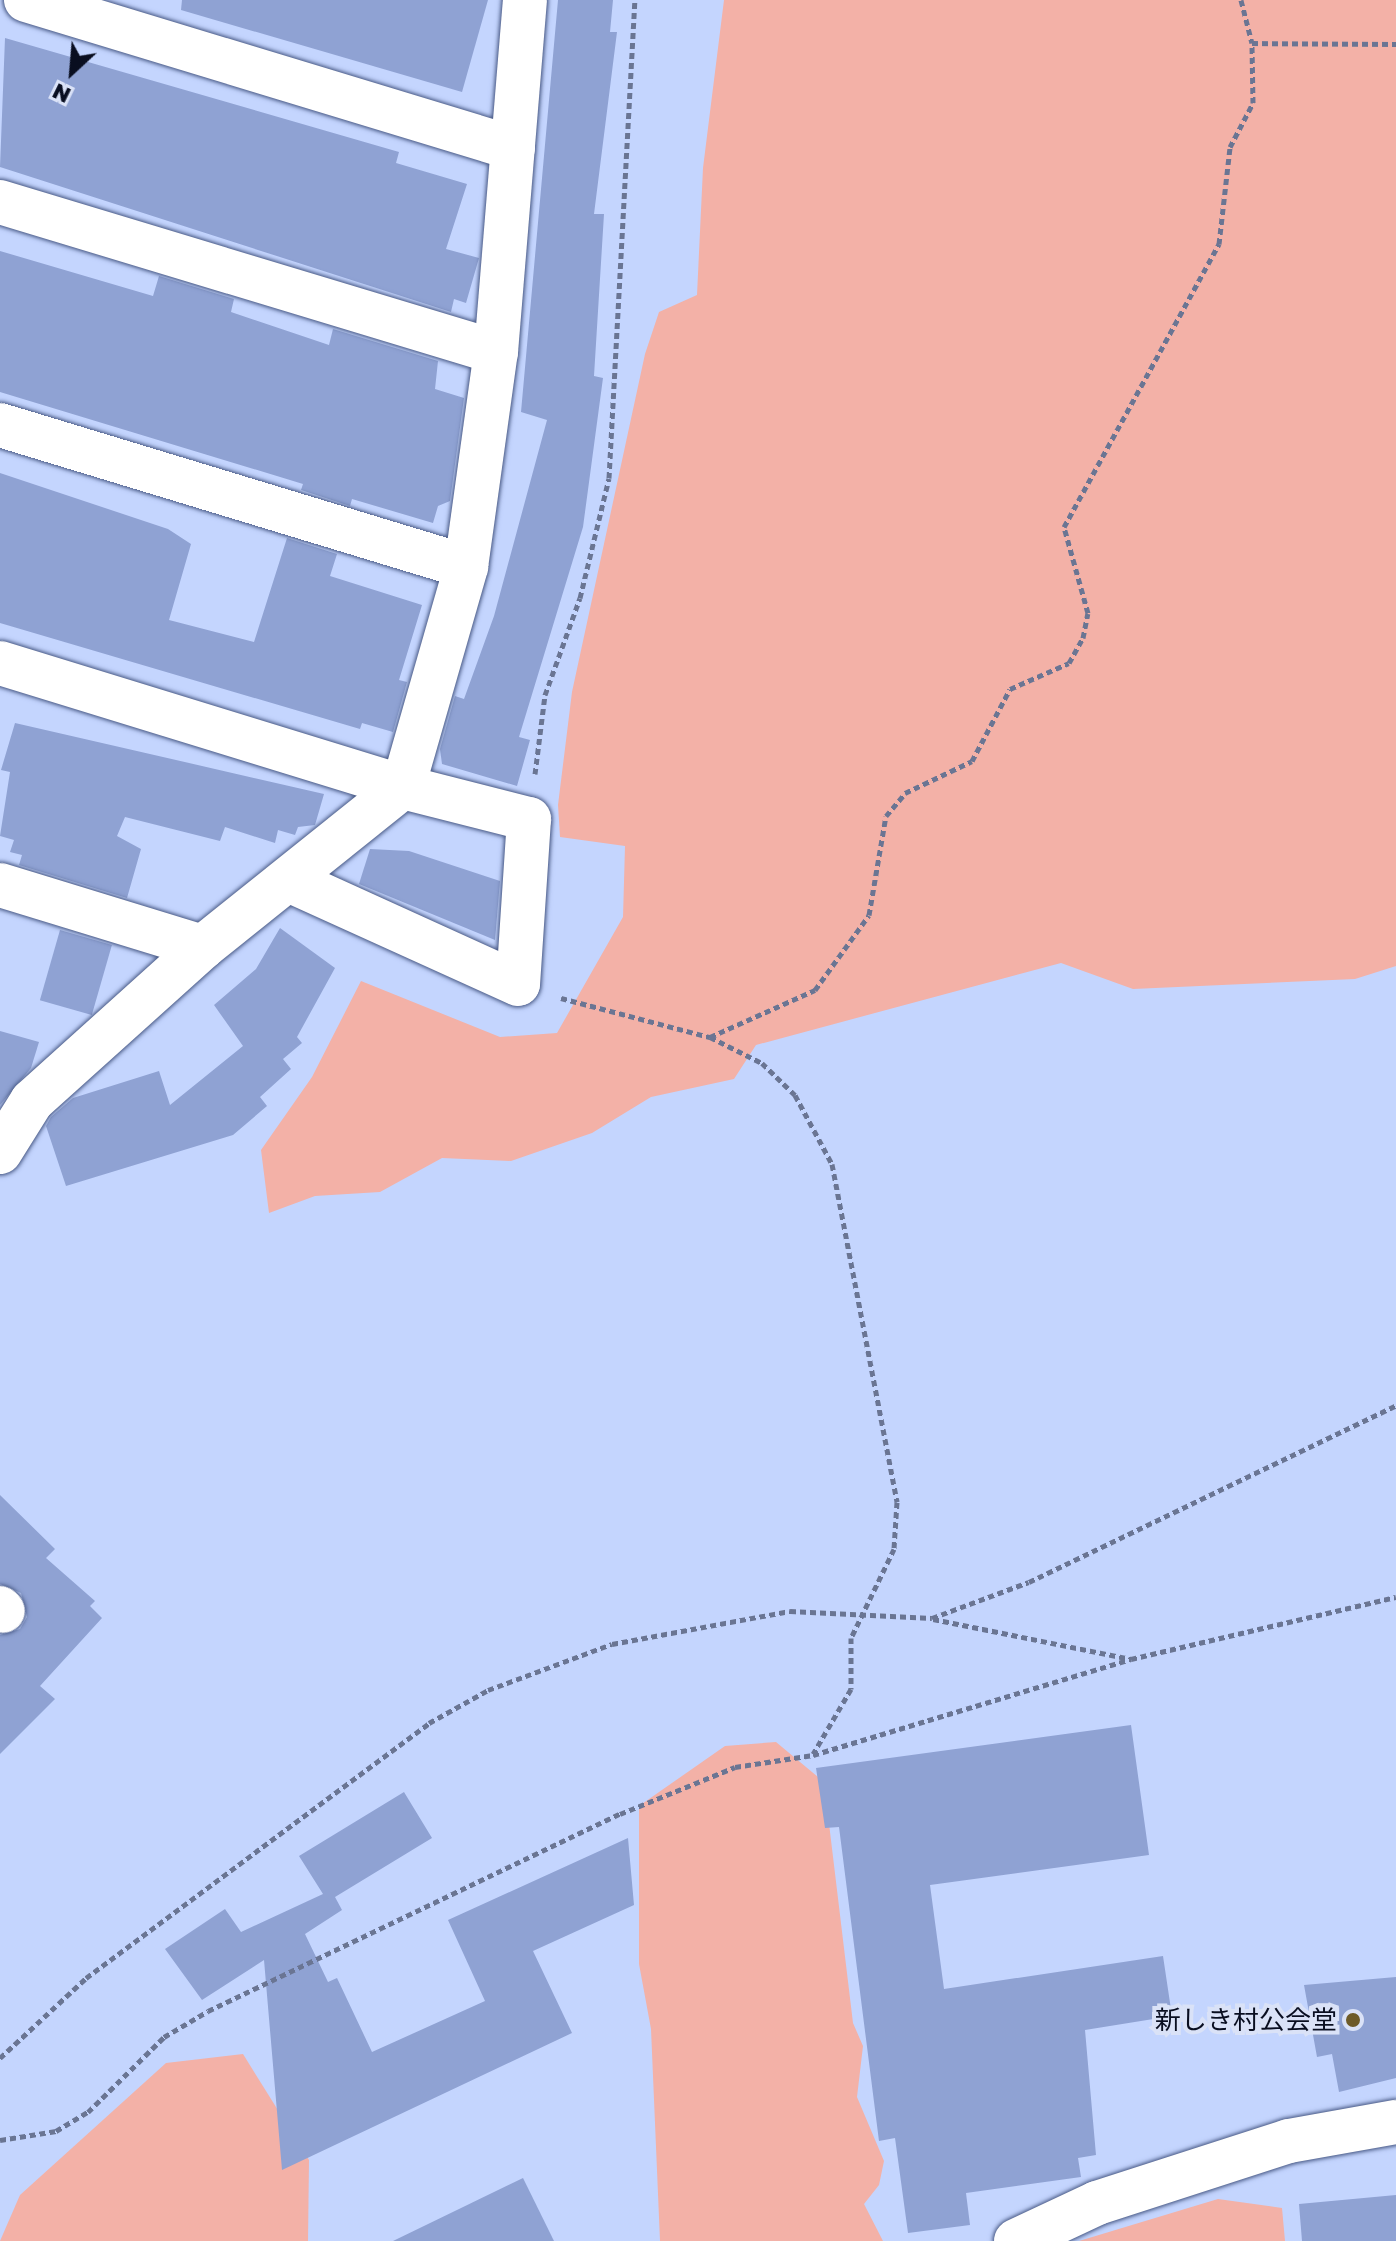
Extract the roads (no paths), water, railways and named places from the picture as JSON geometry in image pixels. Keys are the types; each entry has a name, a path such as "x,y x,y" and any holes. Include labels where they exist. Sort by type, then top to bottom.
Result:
{"street":[{"path":"26,0 513,148"},
{"path":"6,1130 32,1101 203,947 403,787 466,567 496,352 525,0"},
{"path":"0,202 496,352"},
{"path":"0,425 466,567"},
{"path":"0,663 403,787 529,819 518,984 289,880"},
{"path":"0,885 203,947"},
{"path":"1016,2241 1097,2203 1289,2141 1396,2122"}],"place":[{"name":"新しき村公会堂","path":"1353,2020"}]}
